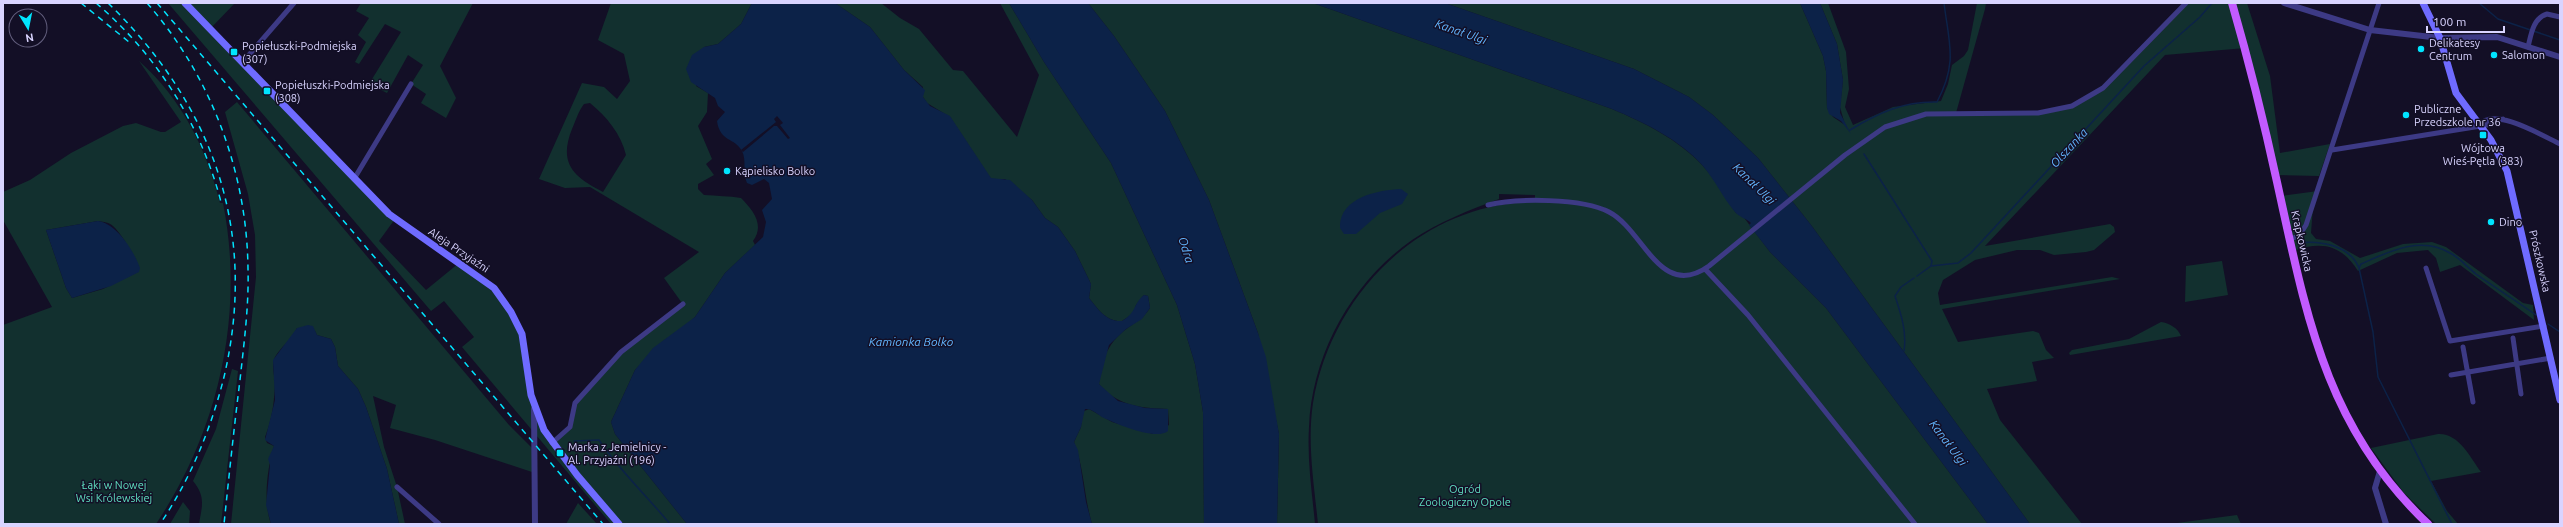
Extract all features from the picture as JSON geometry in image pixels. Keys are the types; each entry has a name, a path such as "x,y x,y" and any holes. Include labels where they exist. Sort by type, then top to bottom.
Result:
{"main road":[{"name":"Aleja Przyjaźni","path":"185,3 354,179 395,219 484,280 500,296 522,334 534,409"},
{"name":"Krapkowicka","path":"2232,3 2264,122 2310,324 2329,380 2356,435 2380,471 2428,524"},
{"name":"Prószkowska","path":"2423,3 2440,38 2454,88 2499,152 2507,171 2560,400"},
{"path":"534,409 552,443 619,524"}],"street":[{"path":"240,60 294,3"},
{"path":"1488,205 1500,202 1556,202 1594,206 1608,211 1625,223 1666,271 1684,275 1707,267 1875,132 1897,122 1917,116 2038,113 2072,106 2103,88 2186,3"},
{"path":"2284,3 2370,30 2440,38 2497,37 2560,57"},
{"path":"2290,239 2299,236 2303,232 2332,150 2379,3"},
{"path":"2528,47 2533,29 2544,14 2560,17"},
{"path":"354,179 411,84"},
{"path":"2332,150 2480,125 2487,119 2503,119 2560,144"},
{"path":"1707,267 1748,315 1915,524"},
{"path":"2426,268 2450,341 2544,326"},
{"path":"552,443 570,427 575,403 617,357 683,304"},
{"path":"2513,338 2522,394"},
{"path":"2463,346 2472,402"},
{"path":"2451,375 2551,358"},
{"name":"Aleja Przyjaźni","path":"534,409 535,524"},
{"path":"2380,471 2375,488 2386,524"},
{"path":"397,487 439,524"}],"green space":[{"path":"168,3 235,3 210,29 395,219 379,241 426,290 459,263 484,280 517,324 528,381 552,442 570,427 575,403 621,352 682,303 664,278 699,252 590,187 565,188 539,179 582,83 604,87 617,99 630,81 624,54 598,40 611,3 752,3 741,24 718,44 704,47 696,86 708,93 707,112 698,126 712,159 706,164 714,175 698,184 698,189 704,195 741,198 750,208 758,224 758,229 753,241 755,245 725,273 695,317 680,331 663,341 635,370 611,422 615,434 687,524 611,524 462,347 474,337 444,301 431,311","holes":["590,103 608,120 617,133 626,155 603,192 577,175 571,168 567,152 568,141 582,107 584,104"]},
{"path":"361,3 473,3 440,66 456,98 446,118 421,103 426,94 411,84 423,65 408,55 387,93 369,84 401,32 385,24 359,64 355,62 366,42 358,35 369,18 356,11"},
{"path":"835,3 881,3 900,18 919,29 953,70 963,71 1017,137 1039,75 1000,3 1009,3 1044,62 1111,163 1177,305 1195,364 1203,412 1204,524 1092,524 1080,462 1074,442 1081,427 1082,412 1089,409 1112,422 1153,434 1169,425 1168,409 1148,408 1130,404 1114,397 1099,384 1101,368 1109,347 1119,335 1142,318 1147,312 1150,308 1148,296 1144,295 1136,305 1134,313 1122,321 1116,321 1103,314 1089,298 1091,284 1075,251 1058,227 1045,218 1032,200 1005,179 991,179 950,117 927,103 923,97 923,87 904,70 870,27"},
{"name":"Ogród Zoologiczny Opole","path":"1088,3 1313,3 1612,109 1637,120 1660,133 1683,148 1708,171 1736,213 1742,215 1770,252 1826,308 1988,524 1318,524 1312,464 1311,418 1313,403 1323,363 1339,326 1361,292 1388,262 1420,237 1455,218 1494,206 1535,202 1535,195 1499,194 1499,199 1454,217 1412,240 1390,257 1354,298 1339,322 1327,347 1318,373 1312,400 1309,427 1309,452 1315,524 1277,524 1279,434 1258,333 1209,200 1165,111 1114,36"},
{"path":"1445,3 1800,3 1823,56 1826,71 1827,108 1833,117 1845,125 1840,107 1843,80 1837,44 1820,3 1828,3 1846,52 1849,89 1845,107 1853,125 1893,107 1941,101 1948,84 1952,65 1964,56 1968,50 1977,3 1986,3 1956,113 2056,111 2094,95 2186,3 2247,3 2270,76 2280,153 2330,144 2319,176 2276,175 2245,48 2165,55 1985,246 2110,224 2114,227 2115,232 2094,250 2054,255 2040,250 2017,250 1975,260 1943,280 1938,293 1940,305 2112,277 2120,279 1942,309 1958,342 2033,331 2039,333 2046,350 2054,358 2032,362 2037,381 1987,389 2000,420 2082,524 2030,524 1811,225 1758,158 1713,115 1689,97 1634,69"},
{"name":"Łąki w Nowej Wsi Królewskiej","path":"139,61 168,91 180,108 200,144 220,203 223,203 229,245 231,286 228,328 221,370 211,410 196,450 178,488 156,524 3,524 3,325 52,307 3,220 3,192 30,180 71,153 123,126 136,123 165,132 181,122","holes":["98,221 106,222 111,225 121,235 135,261 138,272 103,289 72,298 66,288 46,230"]},
{"path":"237,102 509,425 534,450 535,473 435,440 390,428 396,405 373,396 384,447 397,487 405,524 399,524 387,469 366,407 358,389 338,366 335,347 331,339 317,335 315,331 297,328 275,357 273,364 275,385 274,398 271,418 265,437 267,443 274,446 269,465 267,485 267,505 271,524 231,524 256,277 255,235 248,194 225,112"},
{"path":"2318,191 2313,207 2311,233 2316,239 2330,241 2360,258 2403,244 2432,242 2446,247 2523,303 2533,305 2534,320 2460,265 2440,272 2436,258 2428,250 2397,253 2358,271 2345,255 2330,247 2313,246 2293,251 2281,196"},
{"path":"2222,261 2228,295 2185,302 2186,266"},
{"path":"2161,322 2173,326 2181,336 2070,355 2069,353 2072,350 2129,339"},
{"path":"232,369 238,371 221,524 199,524 202,502 200,492 193,481 216,429"},
{"path":"2438,434 2452,437 2458,442 2468,453 2481,472 2431,481 2447,511 2458,524 2436,524 2404,493 2371,448"},
{"path":"183,502 190,511 189,524 170,524"},
{"path":"578,503 597,524 566,524"},
{"path":"2237,515 2241,524 2176,524 2177,523"}],"water":[{"name":"Kamionka Bolko","path":"752,3 835,3 870,27 904,70 925,90 923,97 930,106 950,116 991,178 1010,180 1032,200 1045,218 1058,227 1075,251 1091,284 1089,298 1103,314 1116,321 1122,321 1133,311 1144,295 1148,296 1150,308 1142,319 1126,329 1109,345 1099,384 1118,401 1145,408 1168,409 1168,431 1162,434 1146,433 1118,424 1095,412 1085,409 1081,427 1074,442 1078,450 1086,502 1092,524 687,524 615,434 611,422 635,370 653,348 695,317 725,273 763,237 766,222 762,210 772,199 769,183 764,179 752,185 747,183 742,151 735,143 721,133 719,128 717,121 725,112 718,106 715,98 691,82 686,69 692,55 704,47 718,44 741,24"},
{"name":"Odra","path":"1009,3 1088,3 1114,36 1165,111 1209,200 1266,357 1279,434 1277,524 1204,524 1203,412 1195,364 1177,305 1111,163 1044,62"},
{"name":"Kanał Ulgi","path":"1313,3 1445,3 1634,69 1689,97 1713,115 1758,158 1811,225 2030,524 1988,524 1826,308 1770,252 1749,225 1751,223 1735,212 1703,166 1694,156 1672,140 1649,126 1612,109"},
{"path":"1800,3 1820,3 1837,44 1843,80 1840,113 1851,134 1841,121 1829,114 1827,108 1826,71 1823,56"},
{"path":"1401,189 1408,194 1402,204 1380,213 1356,234 1344,234 1340,228 1341,217 1353,202 1362,197 1382,191"},
{"path":"98,221 112,227 124,239 134,254 140,268 139,272 111,286 72,298 66,288 46,230"},
{"path":"308,325 313,326 317,335 331,339 335,347 338,366 358,389 366,407 387,469 399,524 271,524 266,505 270,465 268,459 274,446 265,440 275,400 273,360 297,328"}],"pier":[{"path":"777,116 783,123 780,125 790,138 788,139 777,126 774,126 743,152 741,150 776,122 774,119"}],"waterway":[{"path":"1850,130 1871,118 1892,109 1925,102 1937,102 1944,88 1950,64 1950,42 1944,3"},
{"name":"Olszanka","path":"1917,276 1931,266 1958,263 1971,253 2144,66 2200,17 2212,3"},
{"name":"Olszanka","path":"2479,3 2498,19 2560,40"},
{"path":"1864,154 1932,261 1931,266"},
{"path":"2298,243 2315,242 2341,249 2355,260 2359,268"},
{"path":"2452,524 2378,377 2373,332 2359,268 2361,264 2393,250 2416,245 2428,245 2454,255 2476,274 2536,315"},
{"name":"Olszanka","path":"1904,351 1904,330 1895,296 1901,287 1914,278"},
{"path":"2548,324 2560,332"},
{"path":"574,441 599,440 624,472 670,524"}],"railway":[{"path":"81,3 129,42"},
{"path":"96,3 118,23 138,45 174,93 202,146 221,202"},
{"path":"108,3 145,43 176,84 200,128 218,174 230,222 235,272 233,324 224,377 219,396 206,435 190,472 160,524"},
{"path":"147,3 170,31 190,62 207,94 221,127 232,161 241,197 246,233 248,297 245,338 224,524"},
{"path":"157,3 603,524"}],"place":[{"name":"Delikatesy Centrum","path":"2421,49"},
{"name":"Popiełuszki-Podmiejska (307)","path":"234,52"},
{"name":"Salomon","path":"2494,55"},
{"name":"Popiełuszki-Podmiejska (308)","path":"267,91"},
{"name":"Publiczne Przedszkole nr 36","path":"2406,115"},
{"name":"Wójtowa Wieś-Pętla (383)","path":"2483,135"},
{"name":"Kąpielisko Bolko","path":"727,171"},
{"name":"Dino","path":"2491,222"},
{"name":"Marka z Jemielnicy - Al. Przyjaźni (196)","path":"560,453"}]}
